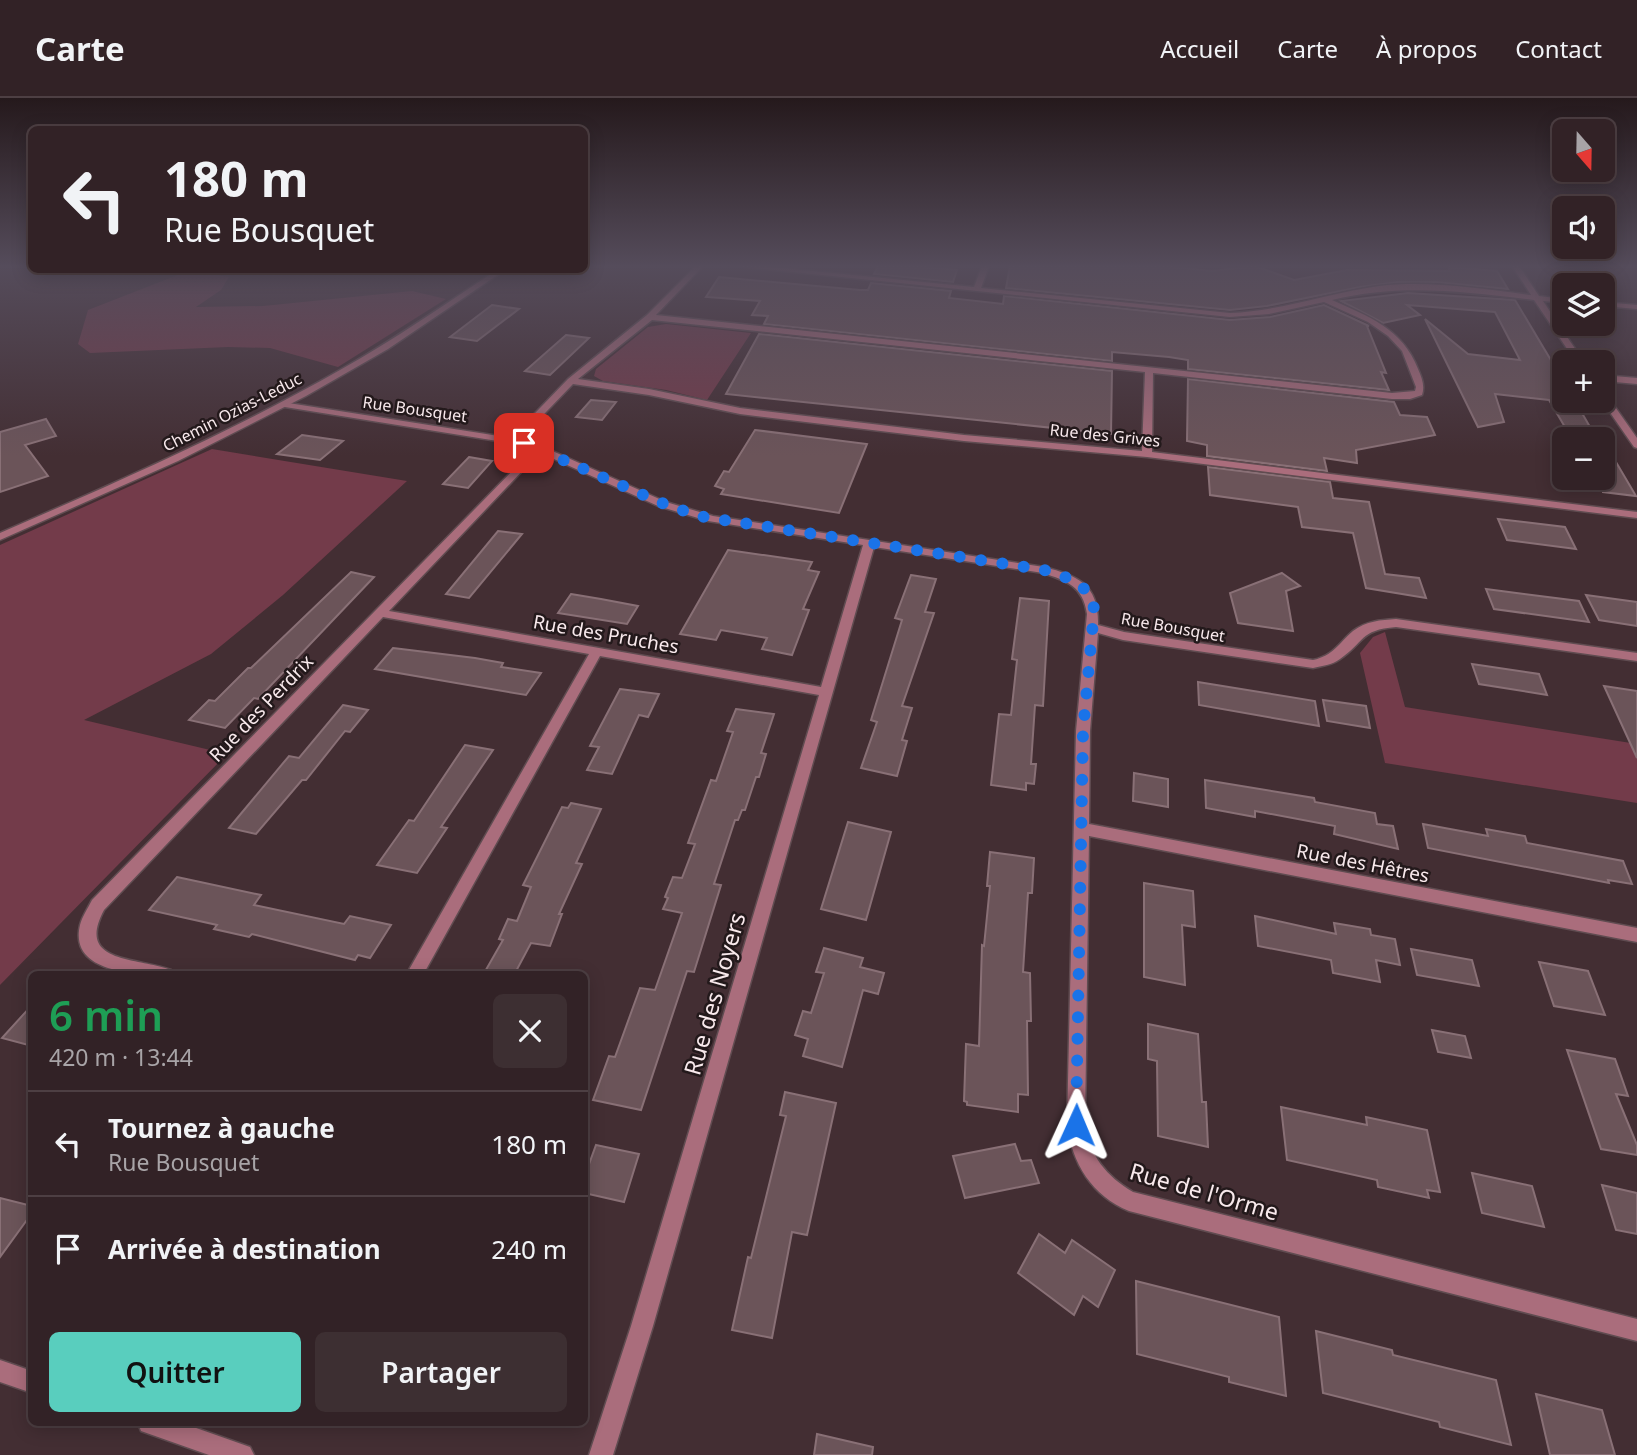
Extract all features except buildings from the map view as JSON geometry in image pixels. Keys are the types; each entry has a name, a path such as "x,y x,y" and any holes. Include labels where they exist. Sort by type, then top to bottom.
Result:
{"street":[{"name":"Chemin Ozias-Leduc","path":"0,537 166,464 285,404 409,329"},
{"path":"514,440 571,381 635,329"},
{"path":"764,329 1392,396 1410,397 1419,393 1420,387 1405,351 1399,342 1383,329"},
{"path":"1558,329 1572,350"},
{"path":"1147,454 1149,371"},
{"path":"1615,379 1637,381"},
{"name":"Rue des Grives","path":"571,381 649,392 740,411 964,438 1147,454 1637,515"},
{"name":"Rue Bousquet","path":"285,404 514,440 686,512 869,544 1026,567 1063,576 1082,586 1090,595 1094,605 1092,627 1123,636 1305,664 1334,660 1364,628 1389,622 1637,657"},
{"path":"1615,413 1637,445"},
{"name":"Rue des Perdrix","path":"150,971 107,960 94,953 85,936 92,913 109,892 524,464 545,451"},
{"name":"Rue des Noyers","path":"601,1455 642,1326 869,544"},
{"name":"Rue des Pruches","path":"380,613 825,692"},
{"name":"Rue de l'Orme","path":"1092,627 1083,731 1077,1136 1084,1158 1107,1187 1129,1201 1637,1330"},
{"path":"416,971 596,652"},
{"name":"Rue des Hêtres","path":"1083,829 1635,938"},
{"path":"0,1371 28,1381"},
{"path":"158,1426 242,1455"}],"shaded area":[{"path":"82,329 398,329 338,367 270,348 228,347 90,353 78,344"},
{"path":"645,329 716,329 751,333 707,400 666,390 603,381 594,376 596,369"},
{"path":"212,449 407,481 283,595 211,654 84,720 227,754 0,985 0,545"},
{"path":"1385,632 1405,707 1637,744 1637,803 1385,763 1360,653 1373,637"}],"route":[{"path":"524,443 698,516 1044,570 1070,579 1090,595 1094,611 1088,653 1083,731 1076,1125"}]}
